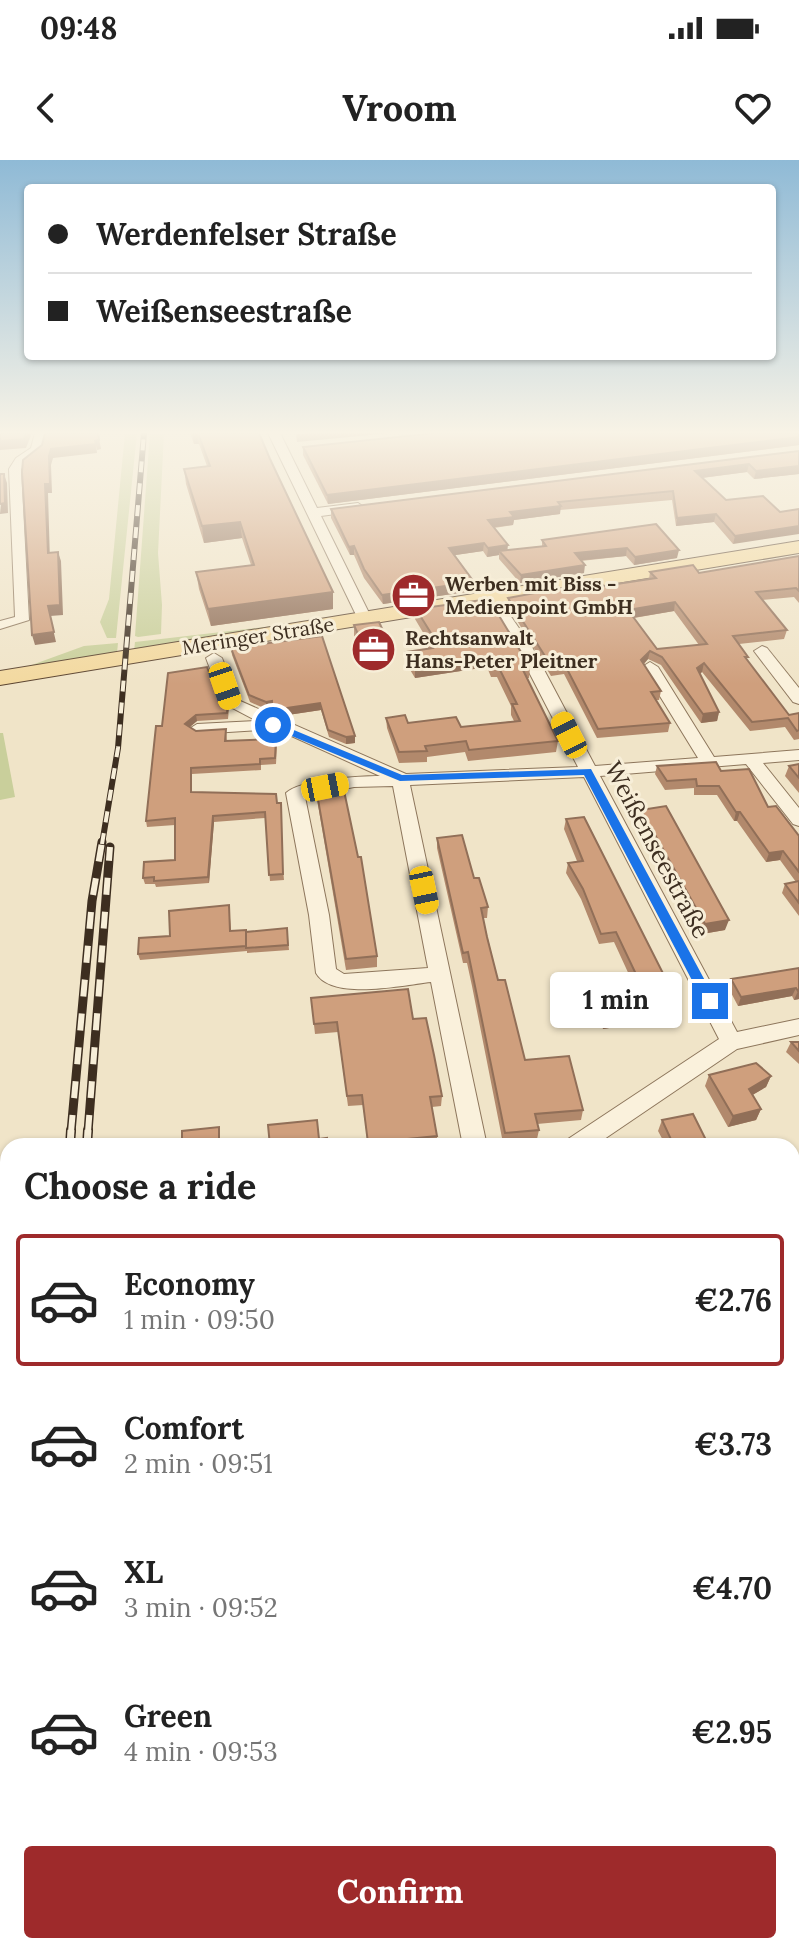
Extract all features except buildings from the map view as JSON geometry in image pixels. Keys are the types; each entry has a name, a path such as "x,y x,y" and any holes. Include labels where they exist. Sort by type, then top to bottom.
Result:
{"main road":[{"name":"Meringer Straße","path":"0,678 799,547"}],"street":[{"path":"0,625 22,620 18,517"},
{"path":"314,517 365,619"},
{"name":"Weißenseestraße","path":"491,598 525,649 731,1042"},
{"path":"762,651 799,699"},
{"path":"214,658 231,703 273,725 400,778"},
{"path":"650,667 709,762"},
{"path":"197,729 273,725"},
{"path":"442,974 341,982 326,973 317,902 295,793 354,782 400,778 587,772 799,755"},
{"path":"751,759 799,820"},
{"path":"400,778 473,1138"},
{"path":"588,1138 731,1042 799,1027"}],"green space":[{"path":"117,517 128,517 116,638 107,638 100,622 109,599"},
{"path":"144,517 160,517 161,634 135,636"},
{"path":"325,620 134,651 135,642"},
{"path":"118,643 117,653 29,666 84,646"},
{"path":"0,733 3,733 15,797 0,800"}],"railway":[{"path":"102,844 118,748 137,517"},
{"path":"71,1132 92,901 102,842"},
{"path":"88,1132 110,847"},
{"path":"70,1138 71,1130"},
{"path":"88,1130 88,1138"}],"place":[{"name":"Werben mit Biss - Medienpoint GmbH","path":"414,595"},
{"name":"Rechtsanwalt Hans-Peter Pleitner","path":"374,650"}],"route":[{"path":"273,725 400,778 538,771 587,772 710,1001"}]}
